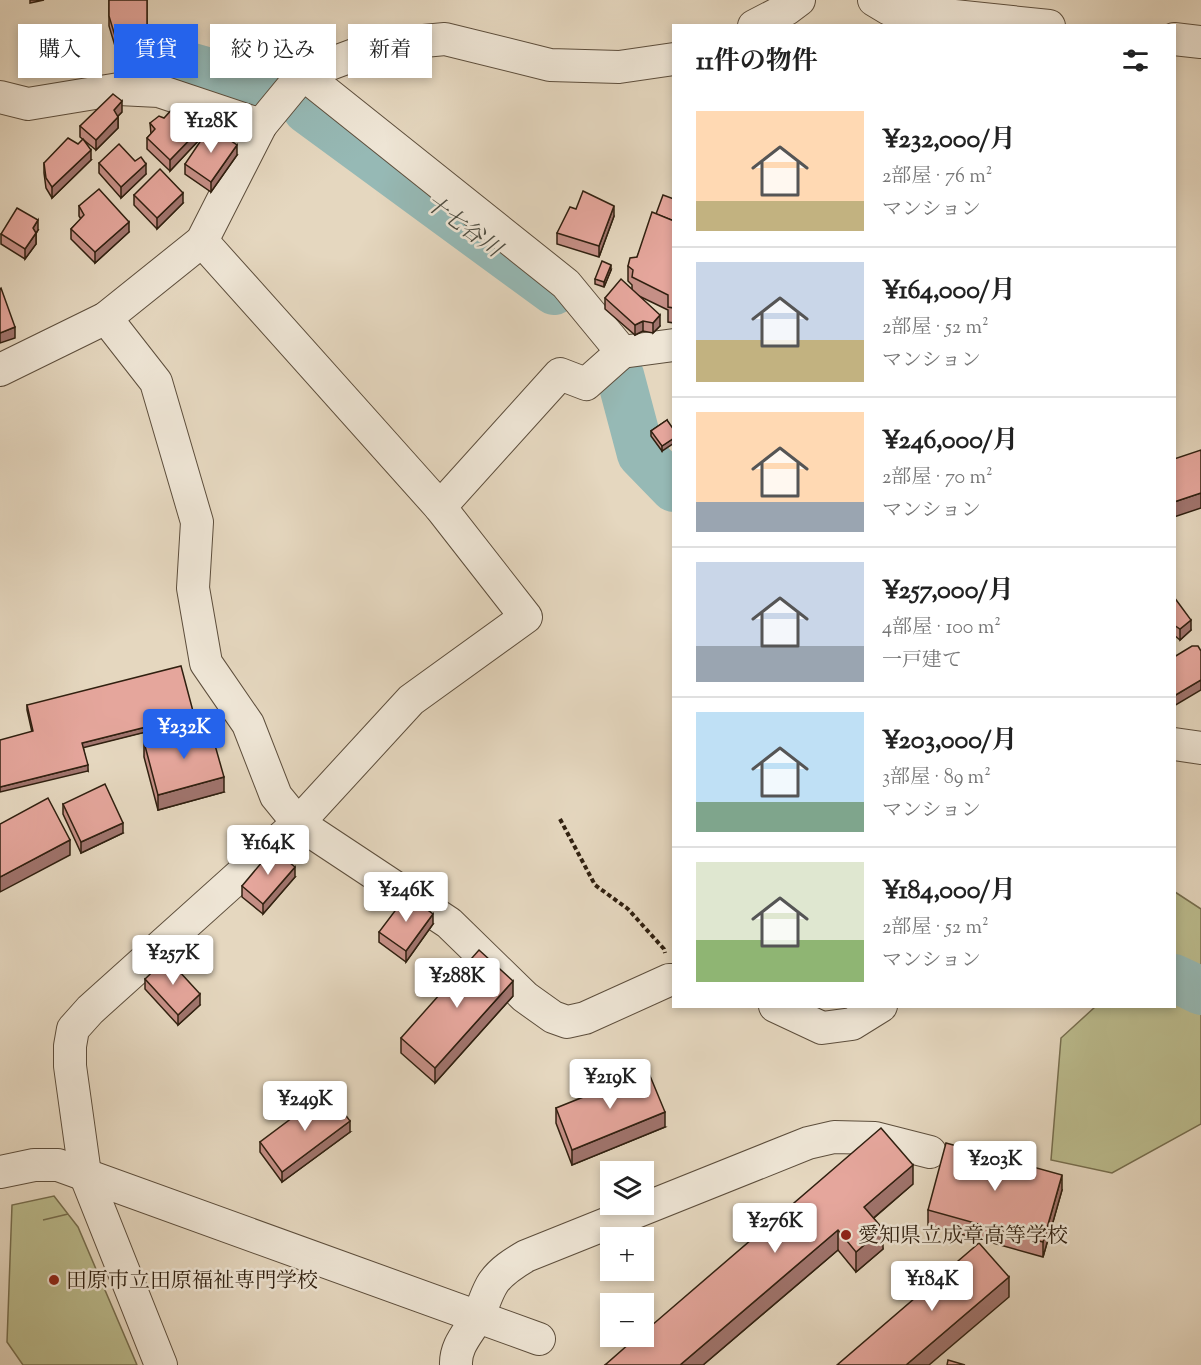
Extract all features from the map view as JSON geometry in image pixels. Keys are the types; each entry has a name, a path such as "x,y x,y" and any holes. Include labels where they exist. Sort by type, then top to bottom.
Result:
{"street":[{"path":"758,24 800,0"},
{"path":"874,0 889,9 1029,24"},
{"path":"336,62 381,45 445,39 550,65 619,67 672,59"},
{"path":"1176,39 1201,42"},
{"path":"0,370 106,318 202,241 261,125 300,78"},
{"path":"308,78 566,284 622,352"},
{"path":"0,98 28,104 119,89 159,91 261,125"},
{"path":"161,1365 85,1174 70,1066 73,1029 90,1010 298,823 411,700 526,617 440,507 202,241"},
{"path":"106,318 156,382 197,522 192,588 206,663 248,724 276,796 298,823 449,923 525,997 554,1017 567,1022 585,1018 671,980"},
{"path":"440,507 560,374 586,384 622,352 672,345"},
{"path":"1176,744 1201,748"},
{"path":"779,1008 822,1028 852,1024 878,1008"},
{"path":"456,1365 459,1345 478,1316 492,1283 506,1269 526,1256 808,1143 834,1137 875,1138 930,1152"},
{"path":"0,1172 34,1165 58,1165 539,1339"}],"path":[{"path":"560,819 595,885 628,909 664,949 671,980"}],"green space":[{"path":"1176,893 1201,909 1201,1124 1112,1173 1051,1160 1061,1038 1094,1008 1176,1008"},
{"name":"田原市立田原福祉専門学校","path":"54,1196 78,1227 137,1365 23,1365 7,1342 12,1205"}],"building":[{"path":"109,0 147,0 147,24 114,24 114,33 109,16"},
{"path":"113,94 122,101 114,110 118,117 96,140 80,126"},
{"path":"175,106 200,129 170,160 147,138 155,129 150,123 159,116 164,118"},
{"path":"210,127 237,145 211,182 185,164"},
{"path":"68,138 78,144 83,139 91,150 52,187 46,178 44,163"},
{"path":"119,144 135,161 141,157 146,164 121,187 99,163"},
{"path":"160,169 183,193 157,218 134,195"},
{"path":"99,189 129,222 95,252 71,229 84,215 79,206"},
{"path":"583,191 614,206 599,246 557,233 570,207 576,209"},
{"path":"663,195 672,198 672,220 656,214"},
{"path":"17,208 38,220 33,228 36,233 25,249 1,234"},
{"path":"652,212 672,220 672,308 668,307 668,295 632,277 633,270 628,266 630,258 637,257"},
{"path":"602,261 611,265 604,282 595,279"},
{"path":"621,279 660,315 653,323 643,321 635,325 605,298"},
{"path":"0,289 15,327 0,333"},
{"path":"667,420 672,427 672,439 662,446 651,431"},
{"path":"1201,450 1201,493 1176,501 1176,458"},
{"path":"1176,600 1191,620 1180,629 1176,626"},
{"path":"1192,646 1198,646 1201,651 1201,680 1176,695 1176,656"},
{"path":"181,666 194,715 82,743 88,765 0,787 0,740 33,731 27,705"},
{"path":"209,724 224,777 158,795 144,742"},
{"path":"105,784 123,823 81,842 63,804"},
{"path":"48,798 70,840 0,877 0,824"},
{"path":"273,849 295,867 263,904 242,886"},
{"path":"407,895 433,914 406,951 379,932"},
{"path":"479,950 513,981 435,1068 401,1038"},
{"path":"167,958 200,994 178,1015 145,979"},
{"path":"648,1071 665,1112 572,1150 556,1108"},
{"path":"328,1091 350,1121 282,1172 260,1142"},
{"path":"881,1128 913,1165 864,1207 883,1229 856,1252 838,1230 680,1365 605,1365 625,1347 654,1347 654,1323"},
{"path":"946,1143 1062,1175 1043,1242 928,1210"},
{"path":"979,1243 1009,1277 906,1365 837,1365"},
{"path":"948,1360 965,1365 947,1365"}],"waterway":[{"name":"十七谷川","path":"198,69 255,85"},
{"name":"十七谷川","path":"307,110 554,291"},
{"name":"十七谷川","path":"620,375 641,454 672,486"},
{"name":"十七谷川","path":"1176,979 1201,991"}],"place":[{"name":"愛知県立成章高等学校","path":"846,1235"},
{"name":"田原市立田原福祉専門学校","path":"54,1280"}]}
